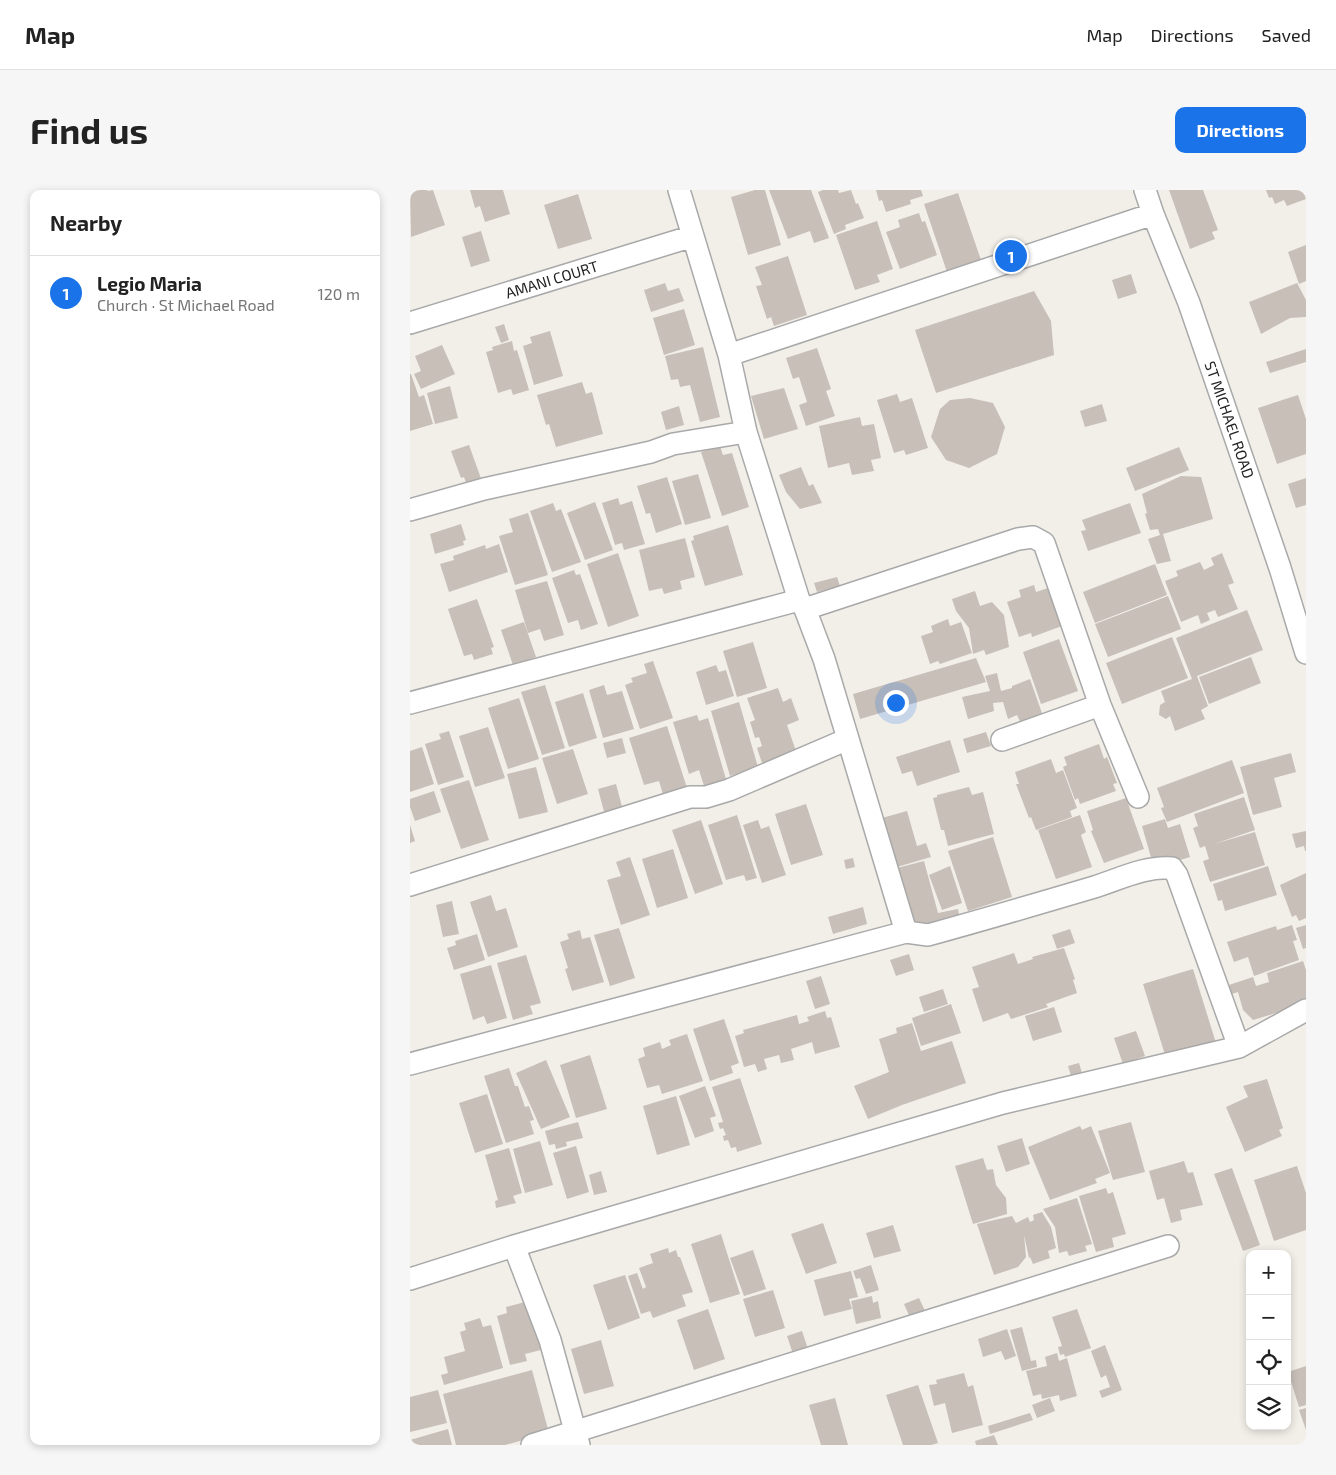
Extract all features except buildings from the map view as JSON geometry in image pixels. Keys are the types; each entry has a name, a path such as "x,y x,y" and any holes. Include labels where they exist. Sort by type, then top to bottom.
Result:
{"street":[{"path":"679,190 729,354 746,432 802,604 824,659 906,932"},
{"name":"ST MICHAEL ROAD","path":"1145,190 1152,214 1189,303 1280,568 1306,653"},
{"path":"729,354 1152,214"},
{"name":"AMANI COURT","path":"410,323 693,236"},
{"path":"410,510 484,489 651,452 673,444 746,432"},
{"path":"410,703 802,604 1018,539 1033,537 1044,543 1100,705 1138,797"},
{"path":"1002,740 1100,705"},
{"path":"410,885 690,797 706,797 729,790 848,739"},
{"path":"410,1064 906,932 928,936 1097,886 1129,874 1158,867 1172,868 1177,875 1239,1047"},
{"path":"410,1279 514,1246 1003,1104 1239,1047 1306,1010"},
{"path":"514,1246 550,1340 577,1438"},
{"path":"532,1445 577,1438 1168,1246"}],"place":[{"name":"Legio Maria","path":"1011,256"}]}
